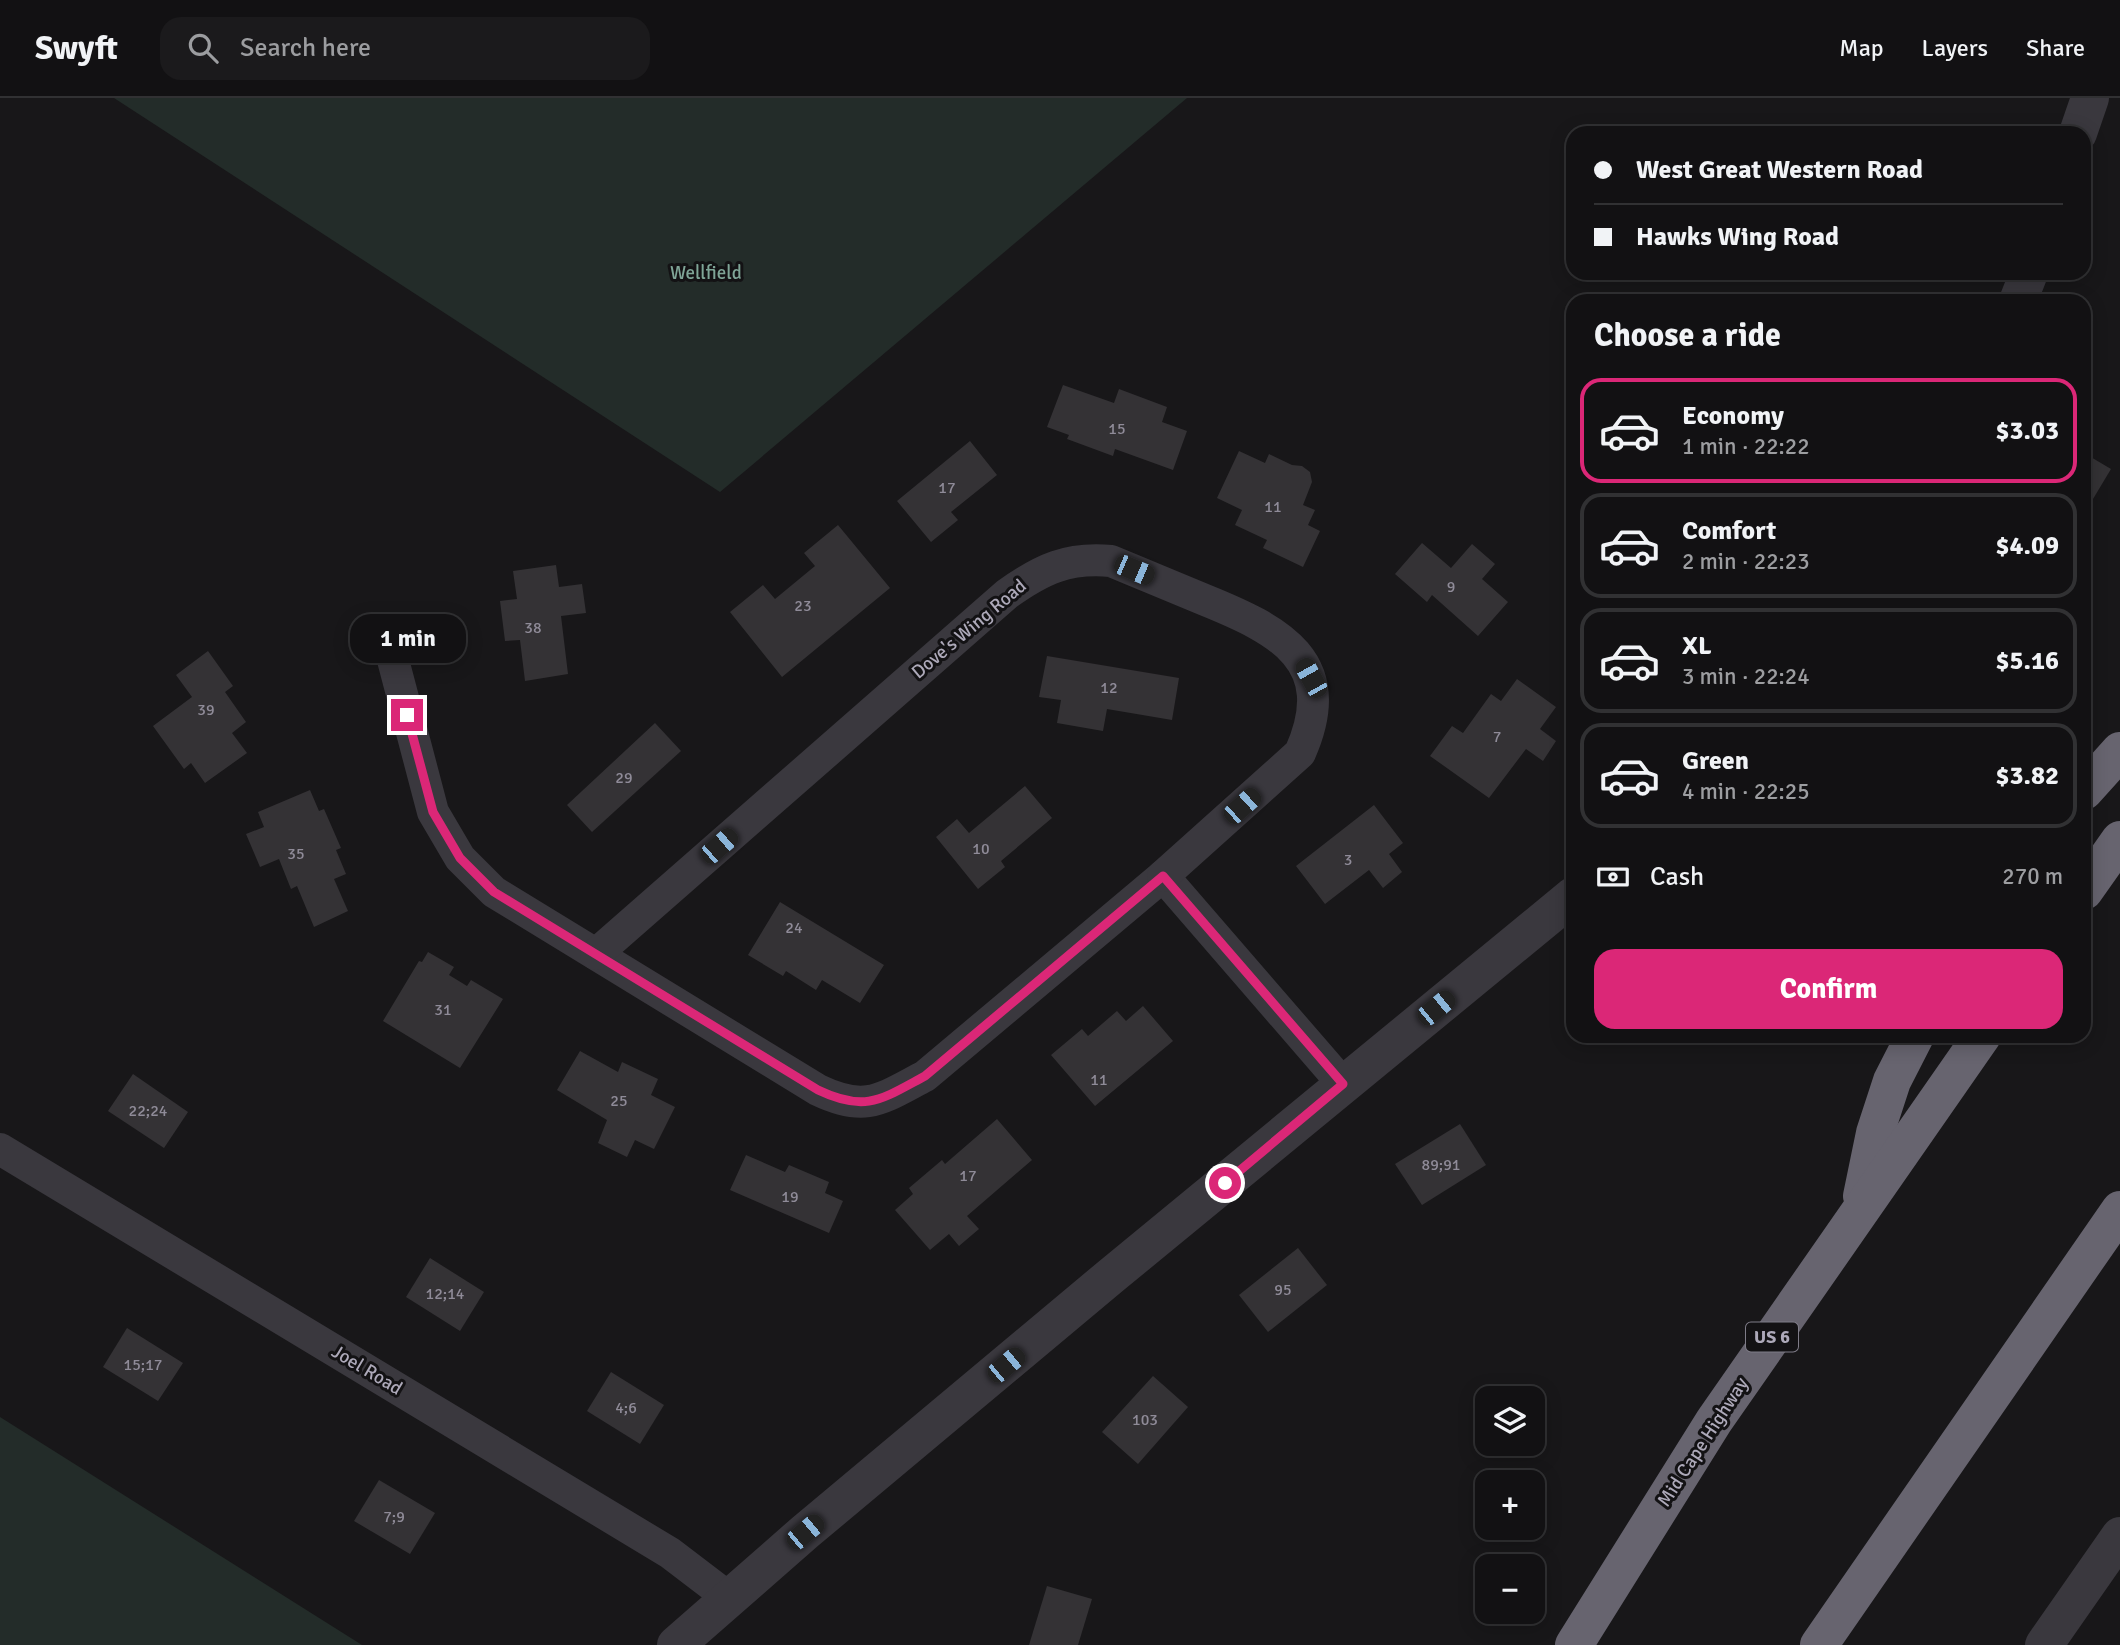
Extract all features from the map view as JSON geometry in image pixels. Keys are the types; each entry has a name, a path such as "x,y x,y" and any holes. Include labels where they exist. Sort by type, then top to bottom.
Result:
{"highway":[{"path":"2091,784 2120,751"},
{"path":"2091,881 2120,840"},
{"path":"1858,1212 1883,1107 1892,1081 1911,1043"},
{"name":"Mid Cape Highway","path":"1574,1645 1714,1421 1977,1043"},
{"path":"1819,1645 2120,1210"}],"street":[{"path":"2080,126 2090,98"},
{"name":"Dove's Wing Road","path":"388,641 433,812 460,858 494,892 818,1090 838,1099 858,1103 880,1100 925,1076 1163,876 1300,753 1311,730 1314,701 1311,678 1286,642 1248,617 1111,561 1086,559 1064,563 1031,577 1007,594 596,954"},
{"path":"1163,876 1343,1084"},
{"path":"676,1645 1100,1285 1566,902"},
{"name":"Joel Road","path":"0,1149 670,1553 729,1598"},
{"path":"2044,1645 2120,1536"}],"green space":[{"name":"Wellfield","path":"114,98 1187,98 720,492"},
{"path":"0,1417 362,1645 0,1645"}],"building":[{"path":"1063,385 1114,403 1119,389 1167,407 1162,422 1187,431 1173,470 1115,449 1113,456 1067,439 1069,435 1047,427"},
{"path":"970,441 997,475 951,512 958,520 931,542 897,501"},
{"path":"1239,451 1265,463 1269,454 1292,465 1302,466 1310,472 1312,482 1303,505 1315,510 1308,525 1320,531 1303,567 1263,548 1267,540 1235,525 1242,510 1217,498"},
{"path":"2091,457 2111,469 2091,502"},
{"path":"838,525 890,588 782,677 730,612 763,585 775,599 815,566 804,553"},
{"path":"1422,543 1451,568 1472,544 1495,564 1482,579 1508,602 1478,636 1432,595 1427,602 1395,574"},
{"path":"556,565 559,587 582,584 586,613 561,616 568,674 525,681 520,640 505,641 500,601 517,599 513,571"},
{"path":"208,651 233,686 225,692 246,722 232,733 247,753 205,783 191,763 184,769 153,726 192,697 176,675"},
{"path":"1047,656 1179,678 1172,720 1107,709 1103,731 1057,723 1061,700 1039,697"},
{"path":"1517,679 1556,707 1540,729 1556,741 1543,761 1526,749 1489,798 1430,756 1452,726 1463,733 1491,694 1501,701"},
{"path":"655,723 681,751 592,832 567,805"},
{"path":"1025,786 1052,818 1001,861 1005,867 978,889 936,837 957,819 969,833"},
{"path":"310,790 319,811 324,809 341,848 336,850 346,874 334,879 348,911 314,927 297,886 291,889 279,859 260,867 246,834 264,827 258,812"},
{"path":"1374,805 1403,843 1389,854 1402,872 1383,888 1369,870 1325,904 1296,866"},
{"path":"780,902 884,965 860,1003 822,980 816,990 786,971 783,976 748,955"},
{"path":"428,952 454,967 449,975 467,986 471,980 503,999 460,1068 383,1021 419,961 422,962"},
{"path":"1143,1006 1173,1041 1095,1106 1051,1055 1082,1029 1088,1036 1117,1011 1126,1021"},
{"path":"580,1051 618,1072 622,1062 658,1079 651,1095 675,1107 654,1149 635,1140 627,1157 598,1143 607,1120 557,1090"},
{"path":"133,1074 188,1112 164,1148 108,1111"},
{"path":"997,1119 1032,1160 967,1216 979,1229 959,1246 949,1234 930,1250 895,1210 913,1194 909,1188 942,1160 945,1164"},
{"path":"1460,1124 1486,1165 1422,1205 1395,1164"},
{"path":"746,1155 785,1172 789,1165 829,1182 825,1193 843,1201 829,1233 730,1190"},
{"path":"1298,1248 1327,1285 1268,1332 1239,1295"},
{"path":"430,1258 484,1292 460,1331 406,1297"},
{"path":"127,1328 183,1363 158,1401 103,1367"},
{"path":"611,1372 664,1405 640,1444 587,1411"},
{"path":"1153,1376 1188,1407 1138,1464 1102,1432"},
{"path":"379,1480 435,1513 410,1554 354,1521"},
{"path":"1047,1586 1092,1599 1078,1645 1029,1645"}],"route":[{"path":"407,715 433,812 460,858 494,892 818,1090 838,1099 858,1103 880,1100 925,1076 1163,876 1343,1084 1225,1183"}]}
